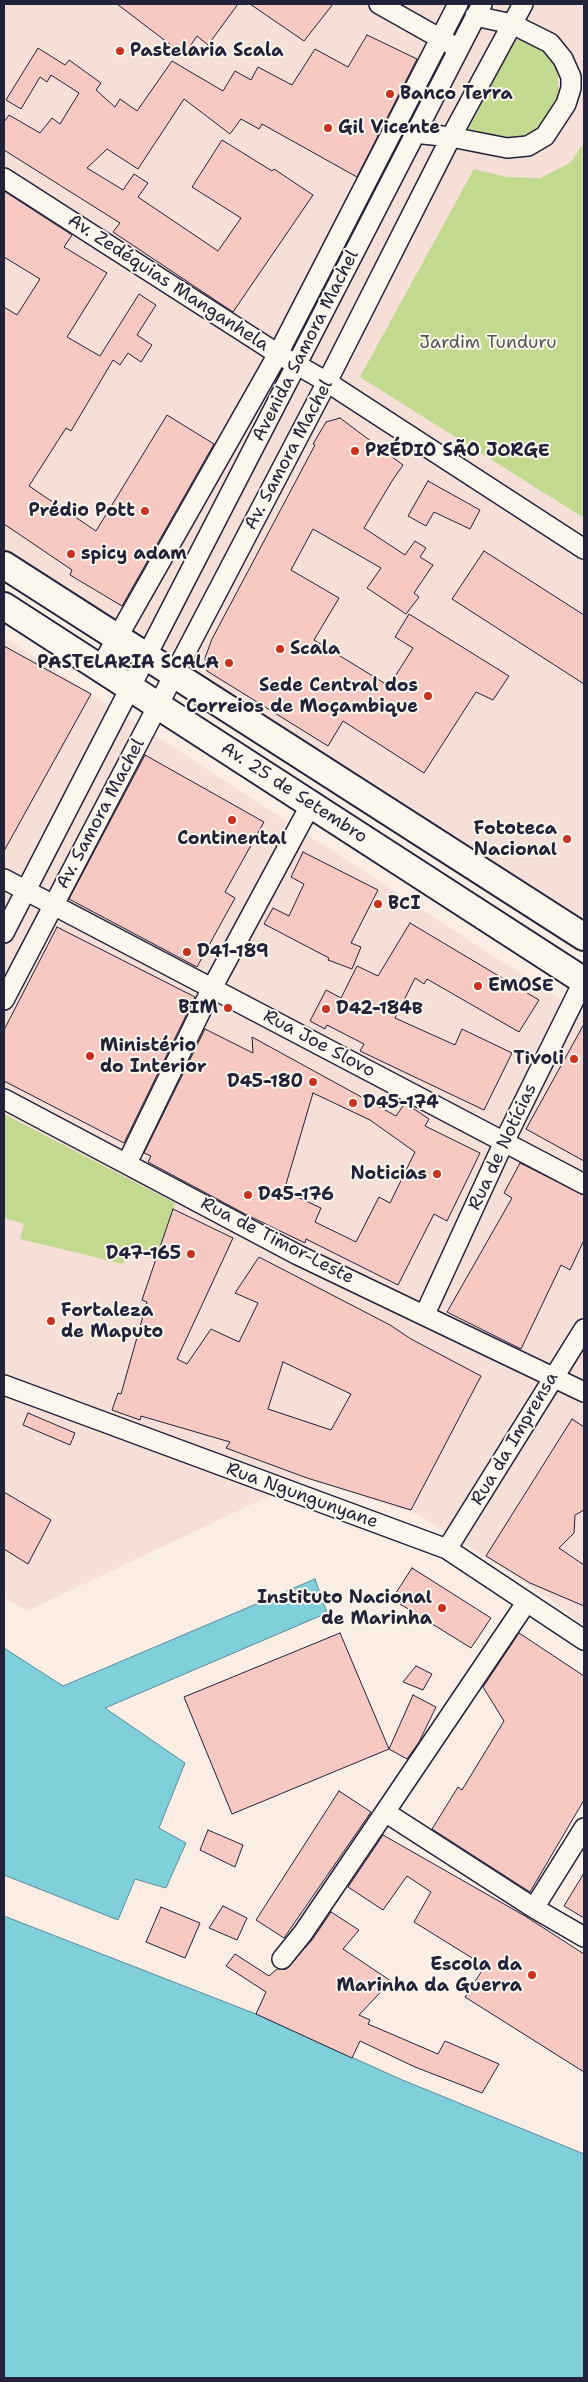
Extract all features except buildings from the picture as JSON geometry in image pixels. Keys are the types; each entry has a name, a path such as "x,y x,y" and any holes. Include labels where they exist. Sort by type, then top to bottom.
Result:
{"main road":[{"name":"Av. 25 de Setembro","path":"4,565 584,937"},
{"name":"Av. 25 de Setembro","path":"4,606 584,981"}],"street":[{"path":"379,4 458,48"},
{"path":"100,668 278,354 458,4"},
{"name":"Av. Samora Machel","path":"4,933 26,890 142,695 158,664 327,382 451,137 523,4"},
{"path":"485,10 550,43 578,75 566,104 544,136 528,146 508,148 451,137 420,134 458,48 485,10"},
{"name":"Av. Samora Machel","path":"301,368 485,10"},
{"name":"Av. Zedéquias Manganhela","path":"4,178 278,354 327,382 584,549"},
{"name":"Avenida Samora Machel","path":"142,695 301,368"},
{"name":"Av. Samora Machel","path":"4,1000 54,905 142,695"},
{"path":"127,1163 212,988 311,804"},
{"name":"Rua Joe Slovo","path":"4,879 584,1184"},
{"name":"Rua de Notícias","path":"425,1314 504,1142 584,981"},
{"name":"Rua de Timor-Leste","path":"4,1099 298,1254 584,1392"},
{"name":"Rua da Imprensa","path":"447,1549 584,1328"},
{"name":"Rua Ngungunyane","path":"5,1386 447,1549 584,1640"},
{"path":"282,1959 303,1933 386,1812 526,1603"},
{"path":"386,1812 534,1908 584,1937"},
{"path":"534,1908 584,1828"}],"shaded area":[{"path":"4,4 584,4 584,929 4,557"},
{"path":"4,637 584,1015 584,1626 546,1596 419,1515 307,1478 27,1611 4,1597"}],"green space":[{"path":"523,37 542,47 557,69 560,103 535,142 465,135 515,41"},
{"name":"Jardim Tunduru","path":"584,143 584,518 360,377 474,169 507,177 540,178 570,163"},
{"path":"4,1114 175,1203 157,1259 127,1253 123,1264 20,1239 24,1224 4,1218"}],"water":[{"path":"315,1579 327,1613 105,1708 185,1763 159,1828 186,1843 166,1888 135,1879 118,1920 4,1875 4,1648 63,1686"},
{"path":"4,1916 256,2014 400,2079 584,2154 584,2378 4,2378"}],"place":[{"name":"Pastelaria Scala","path":"120,51"},
{"name":"Banco Terra","path":"390,94"},
{"name":"Gil Vicente","path":"328,128"},
{"name":"PRÉDIO SÃO JORGE","path":"355,451"},
{"name":"Prédio Pott","path":"145,511"},
{"name":"spicy adam","path":"71,554"},
{"name":"Scala","path":"280,649"},
{"name":"PASTELARIA SCALA","path":"229,663"},
{"name":"Sede Central dos Correios de Moçambique","path":"428,696"},
{"name":"Continental","path":"232,820"},
{"name":"Fototeca Nacional","path":"567,839"},
{"name":"BCI","path":"378,904"},
{"name":"D41-189","path":"187,952"},
{"name":"EMOSE","path":"478,986"},
{"name":"BIM","path":"228,1008"},
{"name":"D42-184B","path":"326,1009"},
{"name":"Ministério do Interior","path":"90,1056"},
{"name":"Tivoli","path":"574,1059"},
{"name":"D45-180","path":"313,1082"},
{"name":"D45-174","path":"353,1103"},
{"name":"Noticias","path":"437,1174"},
{"name":"D45-176","path":"248,1195"},
{"name":"D47-165","path":"191,1254"},
{"name":"Fortaleza de Maputo","path":"51,1321"},
{"name":"Instituto Nacional de Marinha","path":"442,1608"},
{"name":"Escola da Marinha da Guerra","path":"532,1975"}]}
